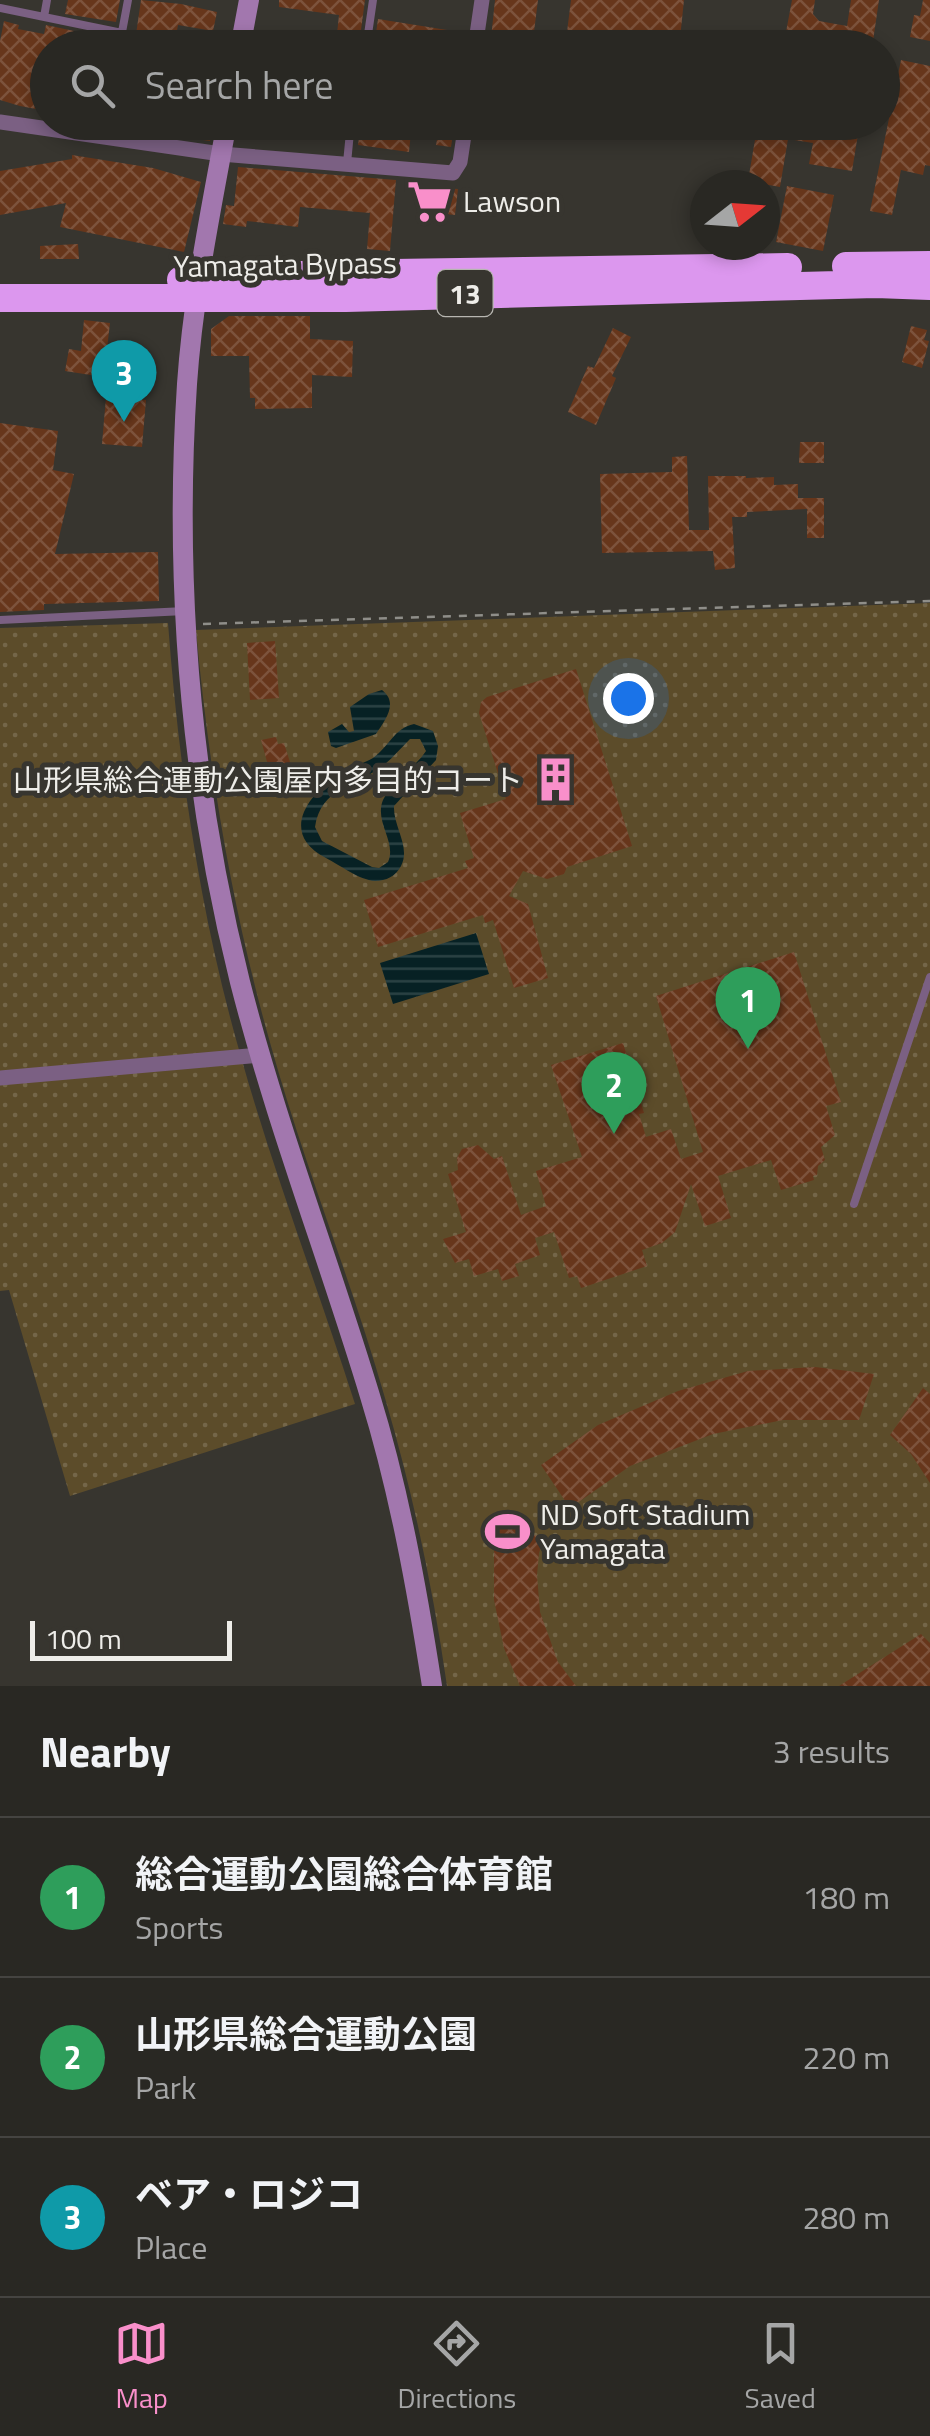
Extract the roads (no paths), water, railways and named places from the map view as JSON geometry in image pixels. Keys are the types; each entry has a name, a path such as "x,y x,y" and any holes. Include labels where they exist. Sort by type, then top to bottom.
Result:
{"highway":[{"name":"Yamagata Bypass","path":"0,298 198,289 325,274 930,266"},
{"name":"Yamagata Bypass","path":"0,280 346,298 930,286"}],"street":[{"path":"243,30 248,0"},
{"path":"478,30 482,0"},
{"path":"0,122 30,124"},
{"path":"152,140 221,154 453,173 460,162 463,140"},
{"path":"223,140 206,220 198,289 188,383 183,510 190,686 206,812 229,933 260,1055 293,1168 372,1399 412,1566 432,1686"},
{"path":"0,1078 260,1055"}],"lane":[{"path":"44,18 47,0"},
{"path":"123,30 128,0"},
{"path":"368,30 372,0"},
{"path":"0,8 102,30"},
{"path":"346,165 349,140"},
{"path":"0,620 186,618"},
{"path":"854,1204 930,977"}],"water":[{"path":"382,690 390,706 376,734 336,748 331,746 328,732 342,724 349,732 354,731 350,707"},
{"path":"414,724 433,731 438,746 436,760 394,806 404,851 401,866 387,879 369,880 312,848 304,838 303,816 326,783 342,771 373,758","holes":["410,739 420,739 426,751 383,800 381,816 390,847 388,862 379,868 372,867 322,841 315,827 318,814 331,796 380,768"]},
{"path":"476,933 489,974 393,1004 380,963"}],"place":[{"name":"Lawson","path":"430,201"},
{"name":"ベア・ロジコ","path":"124,422"},
{"name":"山形県総合運動公園屋内多目的コート","path":"556,780"},
{"name":"総合運動公園総合体育館","path":"748,1049"},
{"name":"山形県総合運動公園","path":"614,1134"},
{"name":"ND Soft Stadium Yamagata","path":"507,1531"}]}
